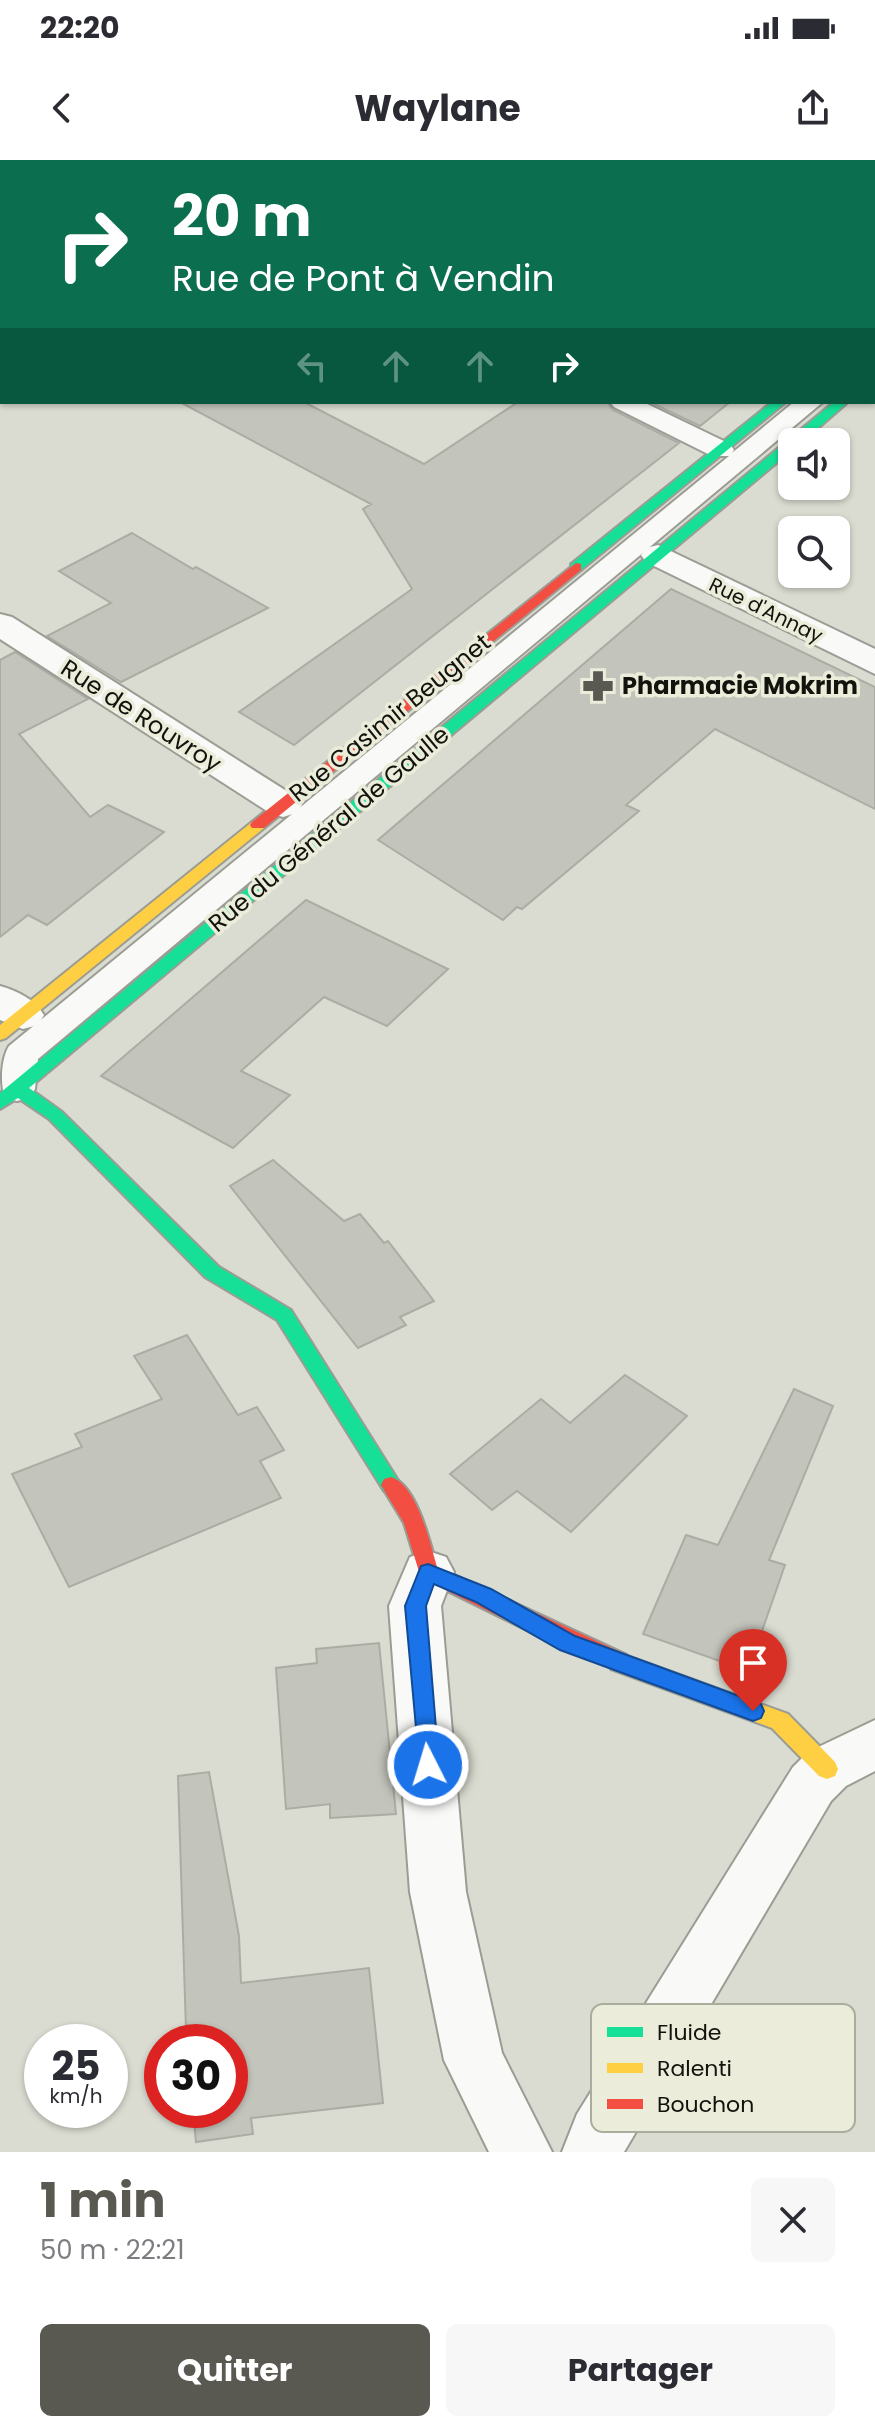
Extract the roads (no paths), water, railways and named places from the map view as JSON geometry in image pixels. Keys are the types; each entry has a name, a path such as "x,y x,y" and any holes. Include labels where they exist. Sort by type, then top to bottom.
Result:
{"main road":[{"name":"Rue Casimir Beugnet","path":"8,1016 283,805 778,404"},
{"path":"811,428 840,404"},
{"path":"658,555 778,455"},
{"name":"Rue du Général de Gaulle","path":"8,1096 658,555"},
{"path":"8,1096 55,1115 212,1272 284,1315 414,1521 428,1572 484,1596 568,1643 780,1721 851,1756"}],"street":[{"name":"Rue d'Annay","path":"658,555 875,663"},
{"name":"Rue de Rouvroy","path":"0,624 283,805"},
{"path":"428,1572 415,1606 438,1892 474,2060 521,2152"},
{"path":"678,2004 804,1797 851,1756"},
{"path":"593,2152 600,2132"}],"lane":[{"path":"627,404 721,450"},
{"path":"8,1096 21,1054 808,404"}],"place":[{"name":"Pharmacie Mokrim","path":"598,686"}]}
